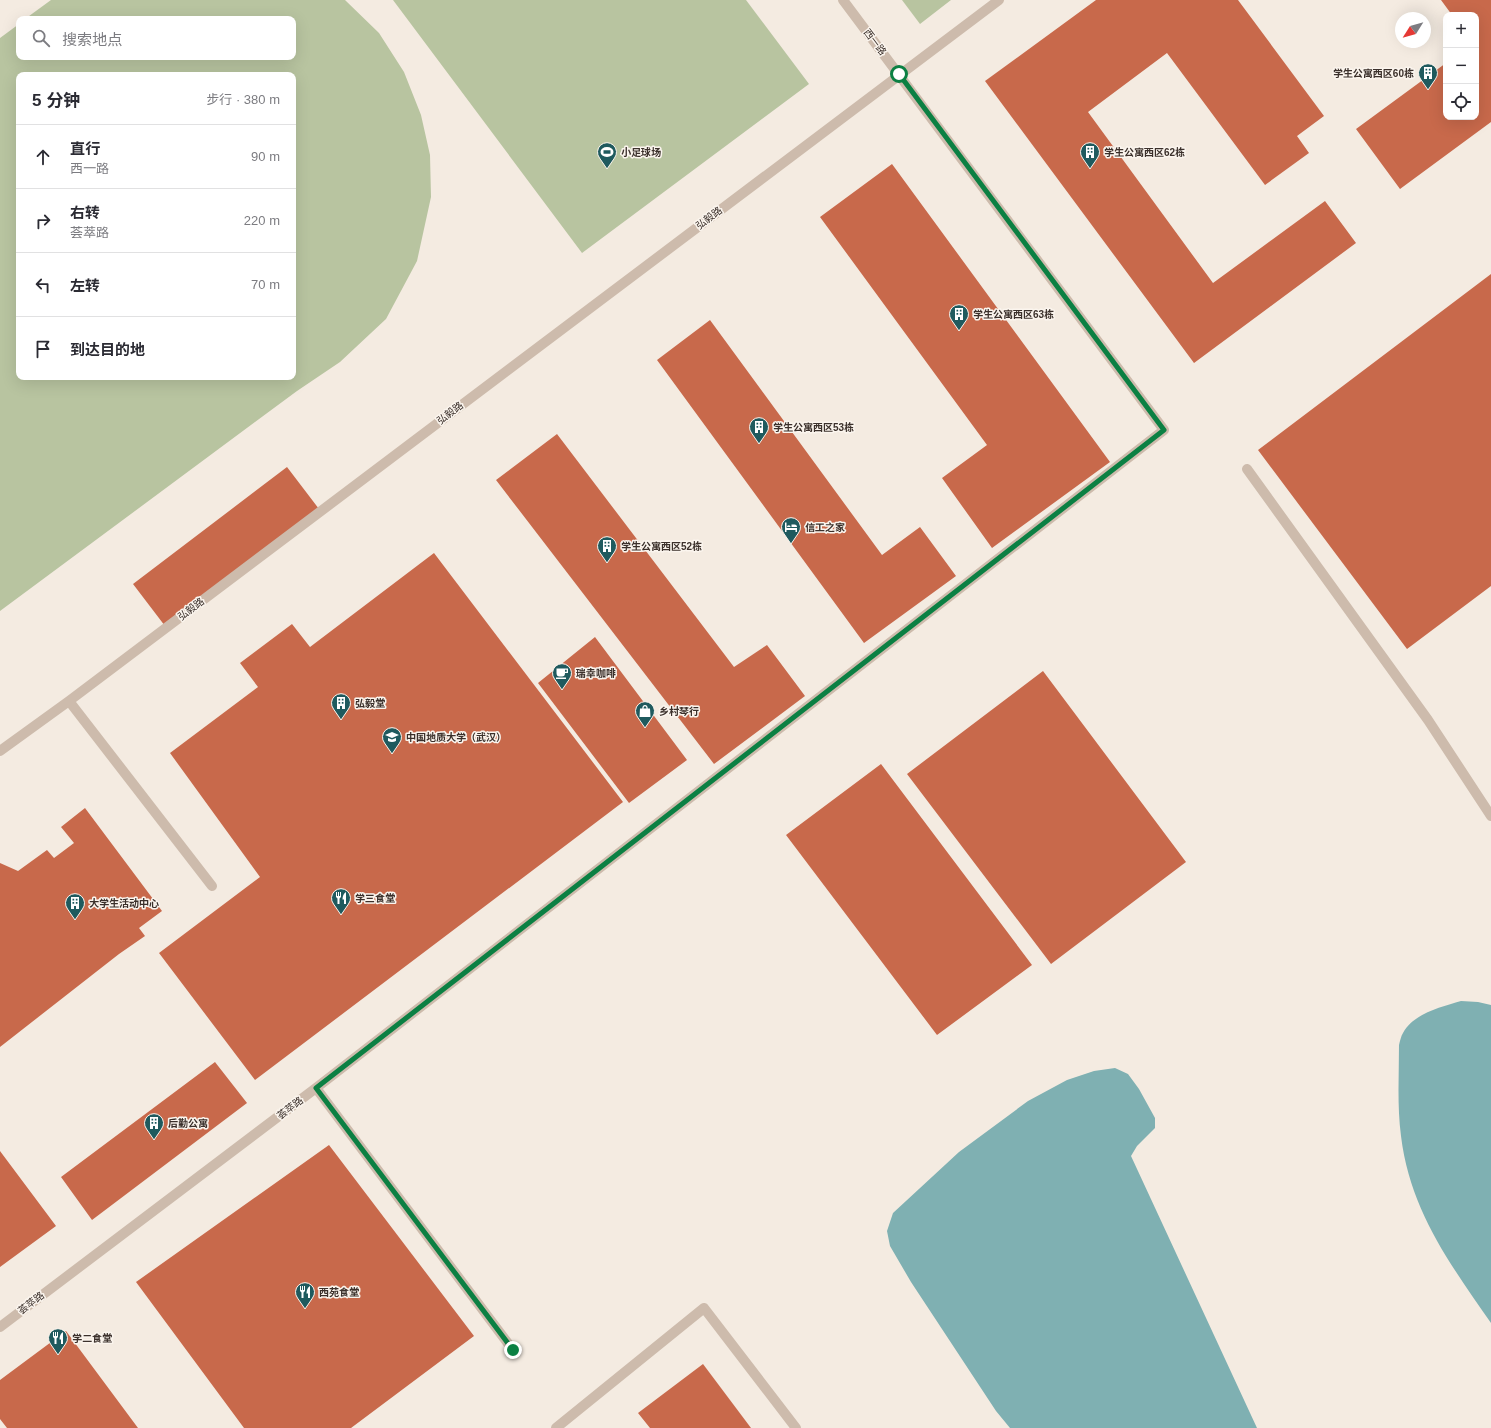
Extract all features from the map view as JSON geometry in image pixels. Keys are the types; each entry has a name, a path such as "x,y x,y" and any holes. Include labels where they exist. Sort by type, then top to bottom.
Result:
{"street":[{"name":"西一路","path":"843,0 1164,430"},
{"name":"弘毅路","path":"0,751 69,701 999,0"},
{"name":"荟萃路","path":"0,1327 316,1088 1164,430"},
{"path":"1247,469 1428,720 1491,816"},
{"path":"69,701 212,886"},
{"path":"316,1088 513,1350"},
{"path":"556,1428 704,1308 796,1428"}],"green space":[{"path":"51,0 345,0 379,33 404,72 421,115 430,155 431,197 417,261 386,319 340,362 297,391 0,611 0,38 16,26 16,60 296,60 296,16 29,16"},
{"name":"小足球场","path":"393,0 746,0 809,84 582,253"},
{"path":"902,0 951,0 920,24"}],"water":[{"path":"1461,1001 1478,1002 1491,1005 1491,1323 1461,1279 1434,1235 1413,1188 1401,1136 1399,1102 1399,1045 1402,1034 1414,1020 1421,1016 1437,1008"},
{"path":"1115,1068 1128,1074 1139,1089 1155,1118 1155,1128 1137,1146 1131,1156 1257,1428 1010,1428 996,1411 911,1282 890,1246 887,1231 893,1213 959,1152 1028,1101 1067,1080 1094,1071"}],"building":[{"name":"学生公寓西区62栋","path":"1096,0 1238,0 1324,116 1297,136 1309,153 1265,185 1167,53 1088,112 1213,283 1325,201 1356,243 1194,363 985,81"},
{"name":"学生公寓西区60栋","path":"1441,0 1491,0 1491,122 1400,189 1356,129 1443,65 1443,120 1479,120 1479,12 1450,12"},
{"name":"学生公寓西区63栋","path":"892,164 1110,462 992,548 942,478 987,445 820,217"},
{"path":"1491,274 1491,586 1407,649 1258,450"},
{"name":"学生公寓西区53栋","path":"710,320 882,555 920,527 956,576 864,643 657,360"},
{"name":"学生公寓西区52栋","path":"557,434 734,667 767,645 805,696 714,764 496,480"},
{"path":"287,467 319,509 165,626 133,584"},
{"path":"434,553 623,802 255,1080 159,953 260,877 170,753 258,687 240,663 292,624 310,647"},
{"path":"595,637 687,760 629,803 538,683"},
{"path":"1043,671 1186,862 1051,964 907,774"},
{"path":"881,764 1032,965 937,1035 786,835"},
{"name":"大学生活动中心","path":"85,808 162,911 139,928 145,936 119,954 0,1047 0,863 18,871 47,850 54,858 74,843 61,827"},
{"name":"后勤公寓","path":"215,1062 247,1103 92,1220 61,1177"},
{"name":"西苑食堂","path":"329,1145 474,1336 351,1428 244,1428 136,1282"},
{"path":"0,1151 56,1226 0,1267"},
{"name":"学二食堂","path":"66,1331 138,1428 7,1428 0,1419 0,1380"},
{"path":"703,1364 751,1428 650,1428 638,1413"}],"place":[{"name":"学生公寓西区60栋","path":"1428,90"},
{"name":"小足球场","path":"607,169"},
{"name":"学生公寓西区62栋","path":"1090,169"},
{"name":"学生公寓西区63栋","path":"959,331"},
{"name":"学生公寓西区53栋","path":"759,444"},
{"name":"信工之家","path":"791,544"},
{"name":"学生公寓西区52栋","path":"607,563"},
{"name":"瑞幸咖啡","path":"562,690"},
{"name":"弘毅堂","path":"341,720"},
{"name":"乡村琴行","path":"645,728"},
{"name":"中国地质大学（武汉）","path":"392,754"},
{"name":"学三食堂","path":"341,915"},
{"name":"大学生活动中心","path":"75,920"},
{"name":"后勤公寓","path":"154,1140"},
{"name":"西苑食堂","path":"305,1309"},
{"name":"学二食堂","path":"58,1355"}],"route":[{"path":"513,1350 316,1088 1164,430 899,74"}]}
